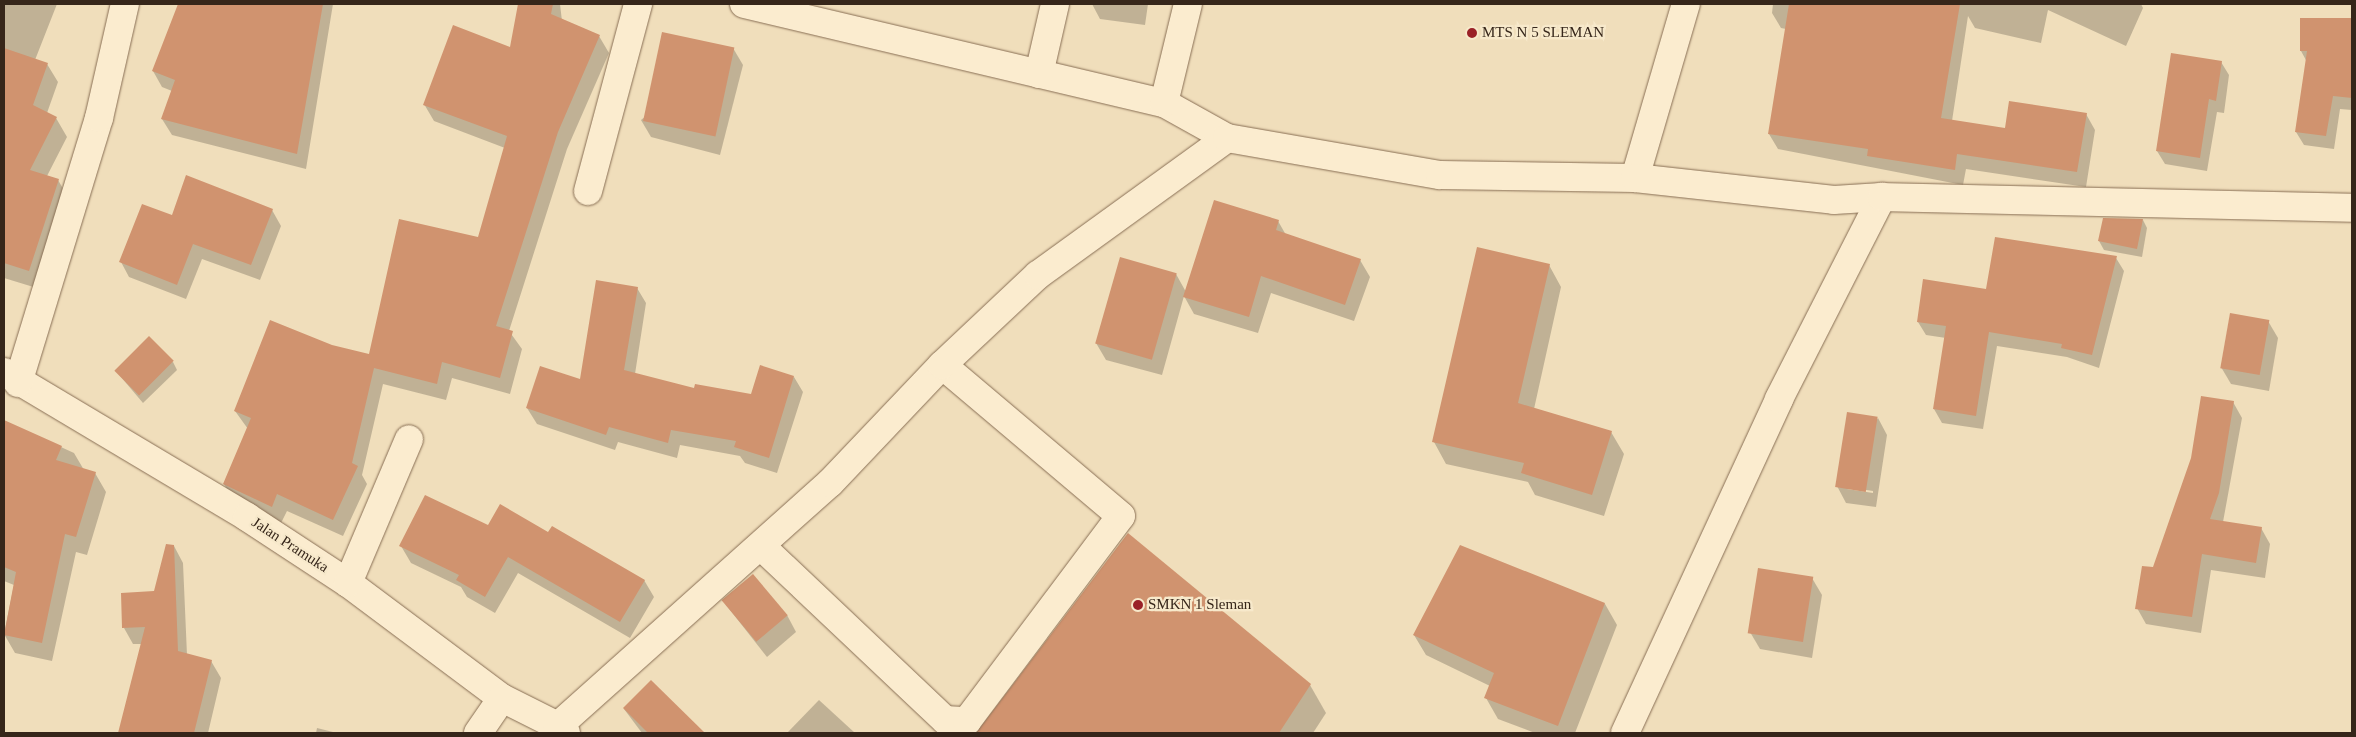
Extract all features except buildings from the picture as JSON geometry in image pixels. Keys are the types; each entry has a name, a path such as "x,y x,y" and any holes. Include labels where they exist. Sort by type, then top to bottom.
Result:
{"street":[{"path":"11,378 99,118 125,4"},
{"path":"588,191 638,4"},
{"path":"744,4 1164,103 1227,138 1440,175 1635,178 1834,200 1882,197 2352,208"},
{"path":"1039,74 1055,4"},
{"path":"1164,103 1188,4"},
{"path":"1635,178 1686,4"},
{"path":"562,730 830,483 942,365 1038,275 1227,138"},
{"path":"1625,733 1779,400 1882,197"},
{"path":"762,547 945,720 967,721 1121,516 942,365"},
{"name":"Jalan Pramuka","path":"11,378 247,517 348,583 502,698 562,730"},
{"path":"348,583 409,439"},
{"path":"478,733 502,698"}],"place":[{"name":"MTS N 5 SLEMAN","path":"1472,33"},
{"name":"SMKN 1 Sleman","path":"1138,605"}]}
